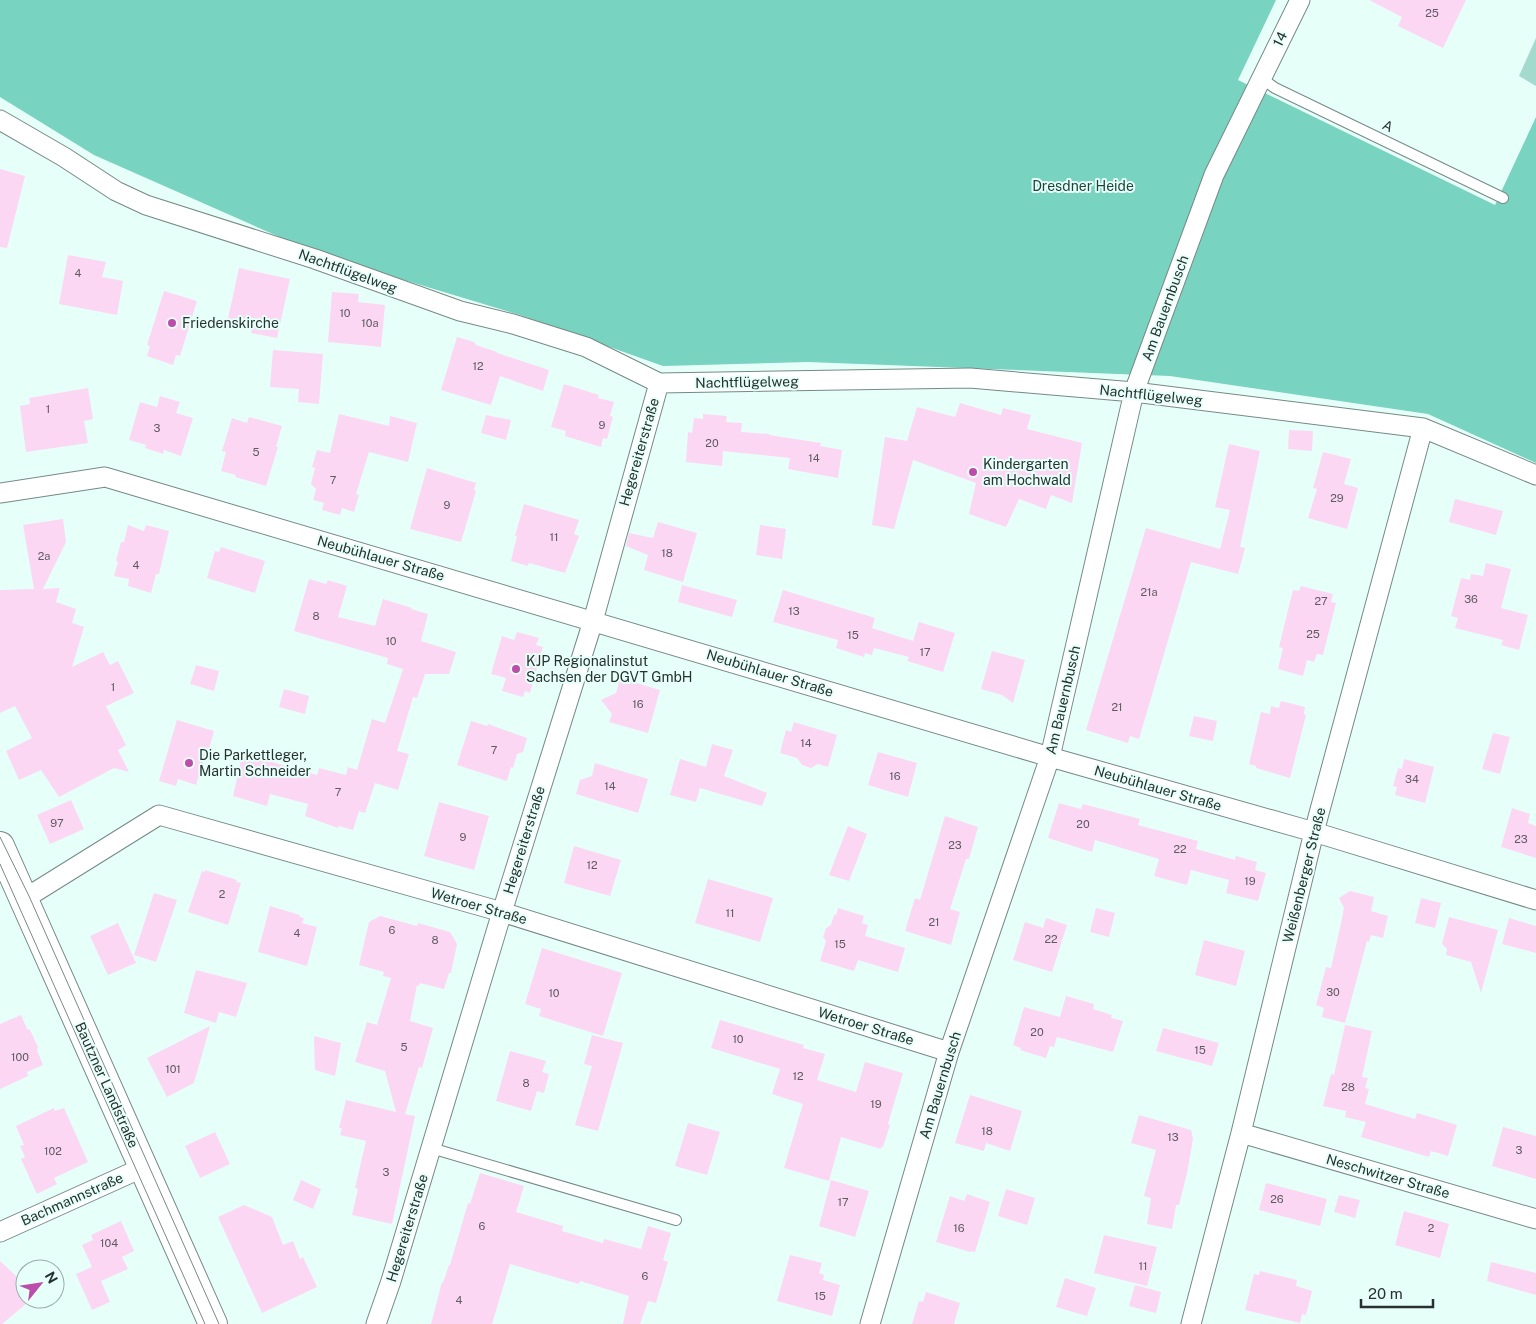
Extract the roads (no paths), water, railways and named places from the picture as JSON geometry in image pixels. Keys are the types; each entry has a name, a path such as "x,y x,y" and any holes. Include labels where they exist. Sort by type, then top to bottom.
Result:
{"main road":[{"name":"Bautzner Landstraße","path":"0,846 213,1324"}],"street":[{"name":"14","path":"1261,78 1300,0"},
{"name":"Am Bauernbusch","path":"870,1324 949,1052 1050,756 1134,392 1214,176 1261,78"},
{"name":"Nachtflügelweg","path":"0,120 64,157 116,191 146,205 315,259 460,311 513,324 586,348 659,383 970,378 1134,392 1423,428 1536,475"},
{"name":"Hegereiterstraße","path":"376,1324 391,1281 502,912 593,621 659,383"},
{"name":"Weißenberger Straße","path":"1191,1324 1241,1133 1314,832 1423,428"},
{"name":"Neubühlauer Straße","path":"0,493 105,477 1314,832 1536,900"},
{"name":"Wetroer Straße","path":"24,899 159,816 502,912 949,1052"},
{"name":"Neschwitzer Straße","path":"1241,1133 1536,1219"},
{"name":"Bachmannstraße","path":"0,1232 144,1167"}],"lane":[{"name":"A","path":"1261,78 1276,88 1503,198"},
{"path":"431,1148 676,1220"}],"tram line":[{"path":"0,837 29,896 219,1324"},
{"path":"0,864 205,1324"}],"place":[{"name":"Friedenskirche","path":"172,323"},
{"name":"Kindergarten am Hochwald","path":"973,472"},
{"name":"KJP Regionalinstut Sachsen der DGVT GmbH","path":"516,669"},
{"name":"Die Parkettleger, Martin Schneider","path":"189,763"}],"park label":[{"name":"Dresdner Heide","path":"1083,186"}]}
